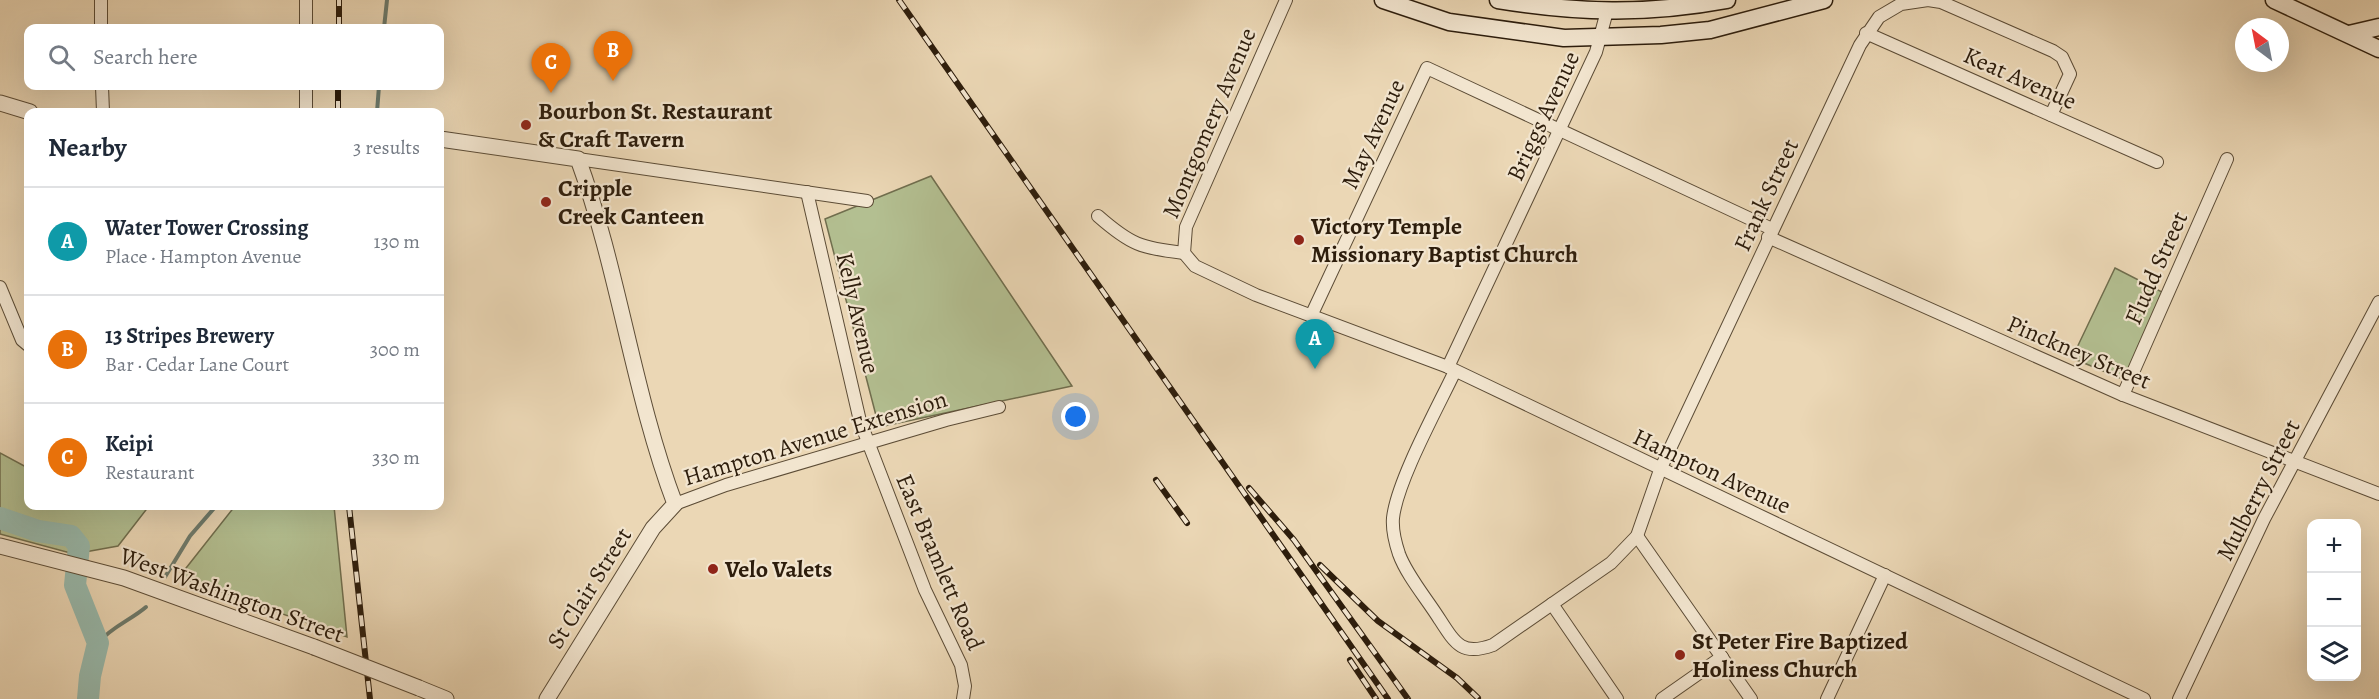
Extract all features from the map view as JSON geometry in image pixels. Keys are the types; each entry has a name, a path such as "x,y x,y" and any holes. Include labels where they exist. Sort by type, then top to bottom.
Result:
{"main road":[{"path":"1383,0 1449,22 1564,38 1601,38 1710,30 1824,0"},
{"path":"1498,0 1561,10 1607,11 1690,6 1727,0"},
{"path":"2274,0 2379,49"},
{"path":"2349,34 2379,27"}],"street":[{"path":"101,0 101,24"},
{"path":"306,0 306,24"},
{"name":"Montgomery Avenue","path":"1256,295 1195,266 1184,253 1183,240 1191,212 1286,0"},
{"name":"Frank Street","path":"1552,604 1611,563 1637,536 1660,470 1770,233 1866,33 1878,17 1901,4 1928,0 1941,2 2062,57 2070,74 2051,115"},
{"name":"Briggs Avenue","path":"1552,604 1493,645 1476,651 1464,649 1446,629 1400,557 1394,537 1395,509 1404,482 1452,369 1601,38 1607,11"},
{"name":"Keat Avenue","path":"1866,33 2157,162"},
{"name":"Pinckney Street","path":"1427,68 1770,233 2122,395 2379,494"},
{"name":"May Avenue","path":"1311,316 1427,68"},
{"path":"102,90 103,108"},
{"path":"306,90 306,108"},
{"path":"0,103 24,110"},
{"path":"444,140 867,201"},
{"name":"Hampton Avenue Extension","path":"578,159 594,202 656,449 675,504 710,490 999,407"},
{"name":"Fludd Street","path":"2122,395 2227,159"},
{"name":"Kelly Avenue","path":"807,192 868,443"},
{"path":"1098,216 1122,237 1145,248 1184,253"},
{"path":"0,286 24,342"},
{"name":"Hampton Avenue","path":"1256,295 1452,369 2144,699"},
{"name":"Mulberry Street","path":"2179,699 2295,461 2379,302"},
{"name":"East Bramlett Road","path":"868,443 925,590 961,664 963,699"},
{"name":"St Clair Street","path":"547,699 653,528 675,504"},
{"path":"1637,536 1751,699"},
{"name":"West Washington Street","path":"0,546 27,551 161,591 314,647 446,699"},
{"path":"1827,699 1885,575"},
{"path":"1552,604 1617,699"},
{"path":"1662,699 1722,657"}],"green space":[{"path":"931,176 1072,386 879,427 825,219"},
{"path":"2115,268 2164,293 2125,380 2072,358"},
{"path":"0,453 24,466 24,510 146,510 118,546 74,554 0,534"},
{"path":"232,510 334,510 347,637 179,577"}],"waterway":[{"path":"384,24 387,0"},
{"path":"377,108 379,90"},
{"path":"165,577 190,536 213,510"},
{"path":"0,518 38,531 71,536 79,546 75,585 98,643 90,676 88,699"},
{"path":"98,643 109,632 146,607"}],"railway":[{"path":"339,0 339,24"},
{"path":"899,0 1388,699"},
{"path":"338,90 338,108"},
{"path":"1156,480 1187,523"},
{"path":"1249,488 1294,540 1408,699"},
{"path":"349,510 370,699"},
{"path":"1320,565 1378,621 1457,678 1478,698"},
{"path":"1350,660 1376,699"}],"place":[{"name":"13 Stripes Brewery","path":"613,81"},
{"name":"Keipi","path":"551,93"},
{"name":"Bourbon St. Restaurant & Craft Tavern","path":"526,125"},
{"name":"Cripple Creek Canteen","path":"546,202"},
{"name":"Victory Temple Missionary Baptist Church","path":"1299,240"},
{"name":"Water Tower Crossing","path":"1315,369"},
{"name":"Velo Valets","path":"713,569"},
{"name":"St Peter Fire Baptized Holiness Church","path":"1680,655"}]}
